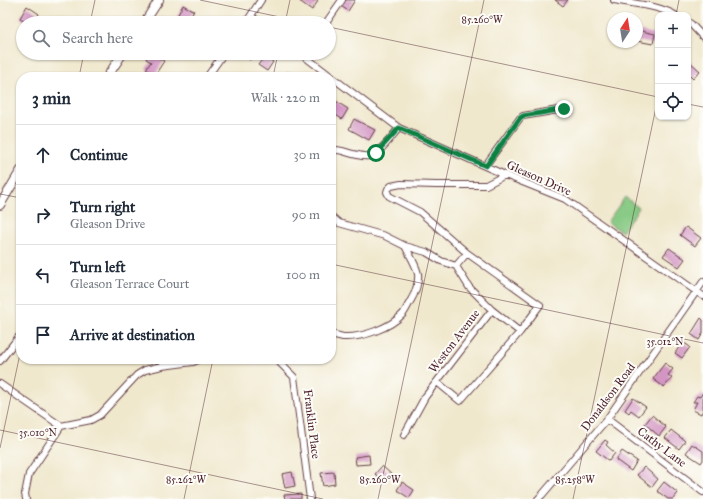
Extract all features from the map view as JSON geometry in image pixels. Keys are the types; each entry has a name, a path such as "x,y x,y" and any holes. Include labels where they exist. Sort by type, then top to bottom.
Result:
{"street":[{"path":"149,16 159,0"},
{"path":"251,16 261,0"},
{"path":"331,16 342,0"},
{"path":"614,0 670,12"},
{"path":"691,24 703,37"},
{"path":"110,72 118,60"},
{"path":"211,72 219,60"},
{"name":"Gleason Drive","path":"310,60 326,72"},
{"name":"Gleason Drive","path":"336,80 399,128 505,175 565,199 703,296"},
{"path":"486,166 520,118 523,116 564,109"},
{"path":"336,150 366,157 371,156 376,153 399,128"},
{"path":"437,382 460,401 520,332 540,305 467,253 420,212 389,196 387,192 388,188 401,184 486,185 505,175"},
{"path":"0,205 16,178"},
{"path":"336,220 339,223 385,236 405,246 426,252 456,266 467,253"},
{"path":"336,335 343,337 377,330 388,325 403,313 413,297 418,278 418,274 412,259 405,246"},
{"name":"Weston Avenue","path":"404,435 426,397 492,310 469,286 456,266"},
{"name":"Donaldson Road","path":"542,498 607,419 703,282"},
{"path":"492,310 520,332"},
{"path":"0,361 16,340"},
{"path":"26,499 25,494 29,474 61,426 95,418 104,411 137,375 145,370 178,364"},
{"name":"Franklin Place","path":"281,364 294,377 310,499"},
{"path":"0,384 61,426"},
{"name":"Cathy Lane","path":"607,419 703,492"}],"green space":[{"path":"625,197 639,208 622,232 607,222"}],"building":[{"path":"298,0 317,0 318,1 312,10"},
{"path":"345,0 355,0 348,11 341,6"},
{"path":"555,0 568,0 563,6"},
{"path":"183,5 194,11 191,16 177,16"},
{"path":"27,6 39,14 38,16 21,16"},
{"path":"643,31 655,34 653,44 643,42"},
{"path":"148,60 164,61 157,72 150,72 146,69 151,62"},
{"path":"262,60 270,60 273,62 267,71 258,65"},
{"path":"691,63 700,71 693,79 691,77"},
{"path":"336,101 348,109 342,119 336,115"},
{"path":"354,119 375,130 369,140 349,129"},
{"path":"686,227 701,238 695,246 680,235"},
{"path":"669,248 685,259 679,267 663,256"},
{"path":"701,318 703,320 703,333 699,340 691,334"},
{"path":"683,342 690,347 682,358 675,353"},
{"path":"665,363 673,369 668,375 672,378 664,387 653,379"},
{"path":"703,392 703,410 701,414 693,410 697,402 693,402 697,396 700,397"},
{"path":"633,398 646,407 639,416 631,410 629,413 625,410"},
{"path":"652,415 666,427 659,436 645,424"},
{"path":"671,430 685,441 679,449 665,438"},
{"path":"605,440 608,442 606,445 615,453 609,461 596,451"},
{"path":"692,444 703,451 703,460 701,463 686,453"},
{"path":"622,451 637,461 631,471 616,460"},
{"path":"369,455 370,464 356,465 355,457"},
{"path":"382,466 392,475 385,483 375,474"},
{"path":"644,467 658,479 652,487 637,475"},
{"path":"292,472 295,486 285,488 282,474"},
{"path":"334,472 335,484 323,486 321,473"},
{"path":"402,482 414,490 409,498 397,490"},
{"path":"664,482 678,493 673,499 668,499 657,491"},
{"path":"301,494 301,499 285,499 284,495"}],"route":[{"path":"376,153 399,128 486,166 520,118 523,116 564,109"}]}
